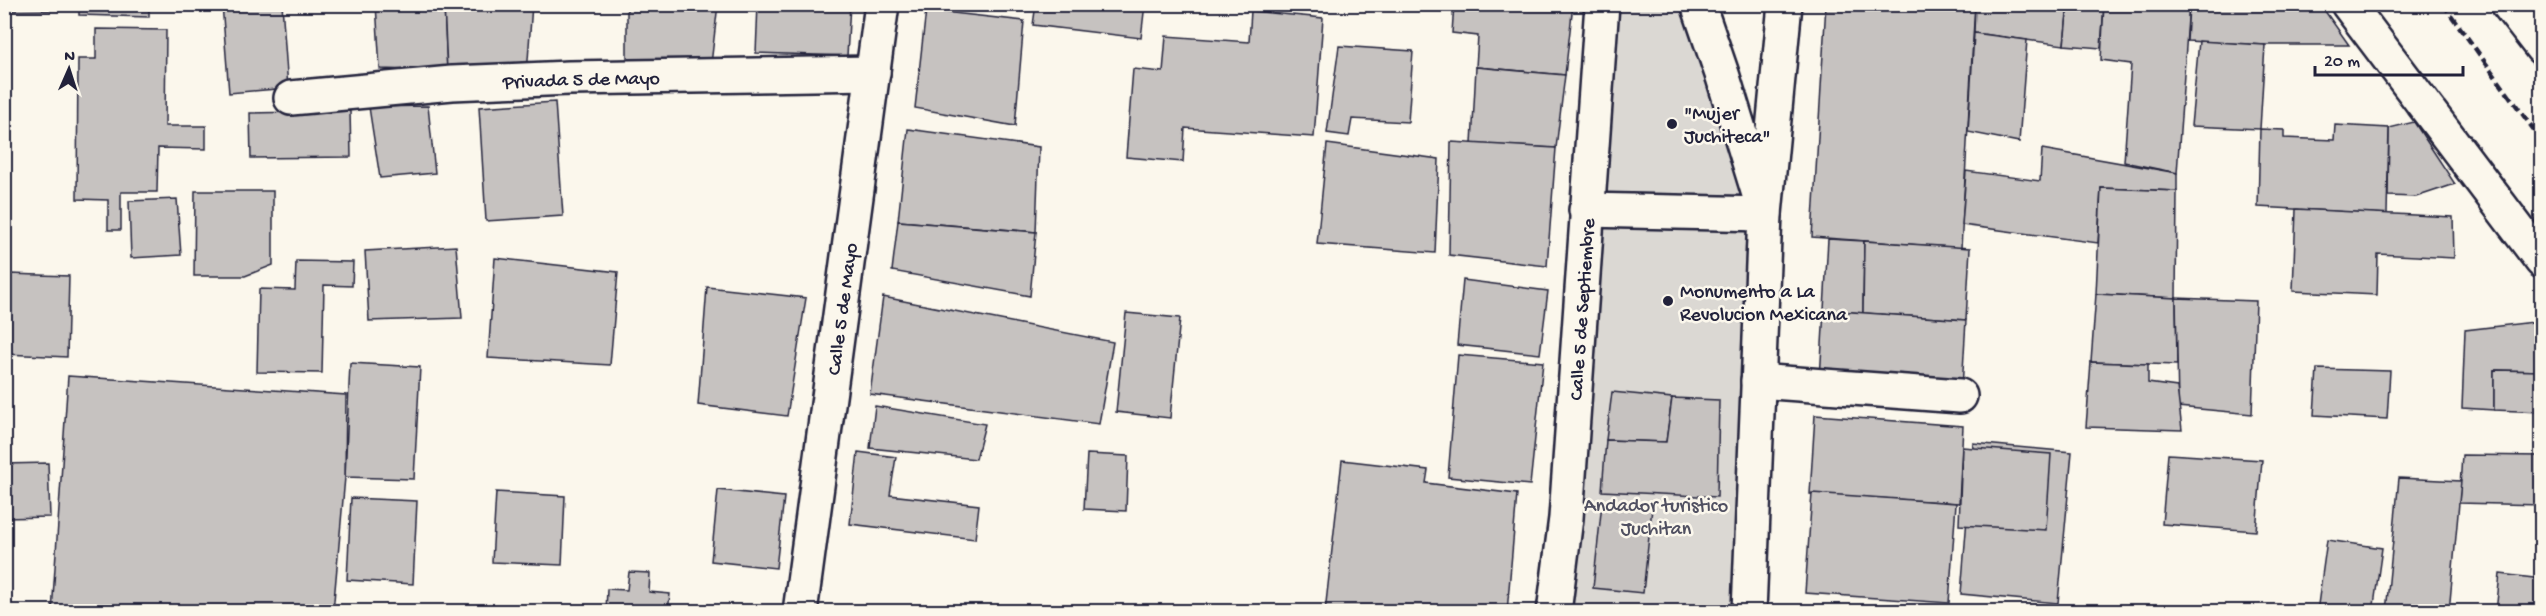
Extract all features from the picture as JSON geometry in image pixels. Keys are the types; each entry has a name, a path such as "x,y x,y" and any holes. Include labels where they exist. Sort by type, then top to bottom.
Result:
{"street":[{"name":"Calle 5 de Mayo","path":"800,612 882,4"},
{"name":"Calle 5 de Septiembre","path":"1554,612 1566,518 1602,4"},
{"path":"1698,4 1765,214"},
{"path":"1749,612 1765,214 1785,4"},
{"path":"2348,4 2541,261"},
{"path":"2508,4 2541,48"},
{"name":"Privada 5 de Mayo","path":"291,98 452,83 569,78 873,73"},
{"path":"1586,210 1765,214"},
{"path":"1758,381 1960,396"}],"green space":[{"name":"Andador turistico Juchitan","path":"1602,5 1696,5 1765,214 1749,611 1549,612"}],"building":[{"path":"4,4 71,4 71,10 4,11"},
{"path":"79,4 149,4 149,17 79,15"},
{"path":"222,4 282,4 288,88 229,93"},
{"path":"376,4 444,4 447,71 380,69"},
{"path":"444,4 532,4 527,74 447,71"},
{"path":"627,4 718,4 711,64 627,60"},
{"path":"758,4 850,4 847,56 756,53"},
{"path":"1036,4 1145,4 1141,38 1033,25"},
{"path":"1454,4 1573,4 1565,75 1476,67 1478,36 1452,33"},
{"path":"1826,4 1975,4 1961,248 1812,237"},
{"path":"1975,4 2068,4 2064,45 1974,33"},
{"path":"2068,4 2104,4 2101,48 2064,45"},
{"path":"2104,4 2189,4 2177,173 2124,162 2131,64 2101,60"},
{"path":"2189,4 2320,4 2349,45 2265,45 2187,41"},
{"path":"926,10 1024,21 1015,126 915,108"},
{"path":"1251,11 1323,18 1314,137 1185,128 1183,162 1126,157 1133,69 1163,72 1166,36 1249,42"},
{"path":"96,29 166,30 165,126 206,126 206,149 158,148 157,192 121,192 121,230 108,230 108,200 77,199 78,59 96,59"},
{"path":"1974,33 2027,40 2019,142 1968,132"},
{"path":"2199,41 2265,45 2260,129 2191,126"},
{"path":"1339,46 1413,51 1408,122 1352,119 1349,136 1327,133"},
{"path":"1476,67 1565,75 1556,148 1472,144"},
{"path":"555,102 563,216 486,221 479,107"},
{"path":"428,106 435,173 380,178 369,107"},
{"path":"350,111 351,157 251,158 250,113"},
{"path":"2414,122 2455,184 2416,197 2388,196 2389,128"},
{"path":"2335,125 2389,128 2387,214 2258,207 2260,129 2284,130 2284,138 2334,140"},
{"path":"908,129 1039,147 1036,232 898,221"},
{"path":"1451,142 1556,148 1547,266 1449,255"},
{"path":"1327,144 1439,159 1435,253 1317,244"},
{"path":"2042,149 2177,173 2177,191 2101,188 2098,243 1962,225 1966,171 2040,181"},
{"path":"2101,188 2177,191 2176,298 2096,294"},
{"path":"195,191 273,191 273,265 245,276 194,276"},
{"path":"177,199 181,255 131,258 129,201"},
{"path":"2296,209 2453,217 2454,258 2378,254 2377,295 2293,291"},
{"path":"898,221 1036,232 1030,296 892,271"},
{"path":"1828,239 1864,241 1863,313 1824,310"},
{"path":"1864,241 1970,248 1966,320 1863,313"},
{"path":"456,246 462,318 369,321 365,251"},
{"path":"495,258 618,272 610,365 488,358"},
{"path":"296,261 353,262 352,286 324,285 322,373 257,372 259,289 295,290"},
{"path":"9,274 69,276 67,357 6,354"},
{"path":"1463,280 1548,291 1540,354 1457,345"},
{"path":"707,287 806,298 787,416 698,405"},
{"path":"2096,294 2176,298 2177,365 2091,362"},
{"path":"883,297 1113,342 1099,424 870,394"},
{"path":"2176,298 2256,301 2252,414 2178,407"},
{"path":"1824,310 1966,320 1962,388 1820,379"},
{"path":"1126,313 1180,318 1170,418 1116,412"},
{"path":"2542,321 2542,371 2494,370 2494,410 2462,408 2465,330"},
{"path":"1458,355 1543,362 1530,485 1448,477"},
{"path":"2091,362 2148,364 2148,383 2177,387 2182,430 2086,427"},
{"path":"350,363 420,367 414,479 345,477"},
{"path":"2317,369 2390,371 2387,419 2314,415"},
{"path":"2494,370 2542,371 2542,412 2494,410"},
{"path":"68,376 346,395 345,477 333,612 52,612"},
{"path":"1612,392 1672,398 1666,442 1606,440"},
{"path":"1672,398 1719,400 1717,497 1602,491 1606,440 1666,442"},
{"path":"875,406 985,424 976,459 870,448"},
{"path":"1815,415 1963,426 1959,503 1810,494"},
{"path":"1973,443 2072,452 2058,603 1961,594"},
{"path":"1962,447 2051,454 2046,530 1959,525"},
{"path":"858,452 896,457 890,495 979,505 975,539 850,524"},
{"path":"1087,454 1128,456 1126,511 1084,509"},
{"path":"2168,454 2262,460 2256,531 2162,524"},
{"path":"2462,455 2542,456 2542,505 2459,503"},
{"path":"1342,460 1428,470 1426,483 1517,494 1507,612 1325,612"},
{"path":"48,463 50,517 4,518 4,464"},
{"path":"2399,478 2461,481 2449,612 2386,612"},
{"path":"718,490 784,497 776,568 711,561"},
{"path":"496,492 565,496 562,565 492,562"},
{"path":"1812,493 1956,503 1949,603 1805,593"},
{"path":"351,498 417,501 413,584 347,580"},
{"path":"1602,503 1652,508 1643,593 1593,588"},
{"path":"2327,540 2382,548 2373,612 2317,612"},
{"path":"629,572 650,573 649,592 670,594 668,612 606,612 607,589 627,590"},
{"path":"2500,574 2542,579 2542,612 2496,612"}],"railway":[{"path":"2443,4 2542,141"}],"place":[{"name":"\"Mujer Juchiteca\"","path":"1672,124"},
{"name":"Monumento a La Revolucion Mexicana","path":"1668,301"}]}
